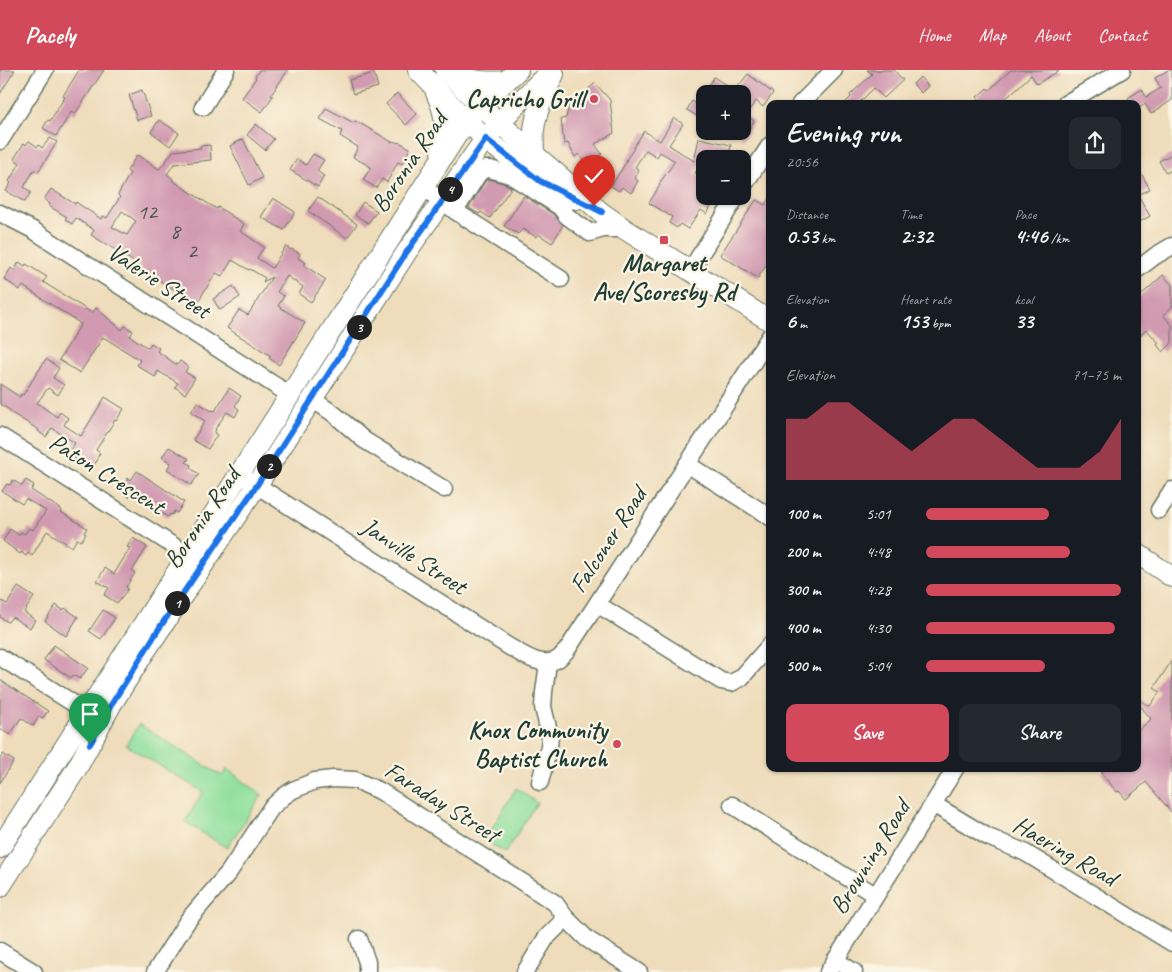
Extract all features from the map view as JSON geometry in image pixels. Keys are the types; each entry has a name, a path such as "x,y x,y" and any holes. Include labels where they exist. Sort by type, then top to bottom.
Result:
{"main road":[{"path":"418,70 439,78 480,105 534,154 602,212 625,229 766,318"},
{"path":"450,70 477,81 512,75"},
{"path":"534,154 536,120 554,70"},
{"name":"Boronia Road","path":"2,881 77,768 111,705 144,652 257,485 406,253 448,206 486,139 554,70"},
{"name":"Boronia Road","path":"0,848 439,161 480,105 512,75"},
{"path":"439,78 467,121 486,139 540,181 602,212"},
{"path":"439,78 445,118 445,133 439,161"},
{"path":"1141,556 1172,577"}],"street":[{"path":"0,141 45,70"},
{"path":"204,107 226,70"},
{"path":"804,100 834,70"},
{"path":"1072,100 1122,70"},
{"path":"751,174 766,151"},
{"path":"448,206 479,173 490,169 502,172 518,180 560,207 567,216 590,232 603,229 625,229"},
{"path":"423,186 448,206 561,279"},
{"path":"690,271 732,205"},
{"name":"Valerie Street","path":"0,213 33,230 290,394"},
{"path":"1141,267 1172,246"},
{"name":"Falconer Road","path":"548,663 558,659 567,650 766,342"},
{"path":"312,399 334,414 364,440 444,489"},
{"name":"Paton Crescent","path":"0,436 188,555"},
{"path":"687,464 766,514"},
{"name":"Janville Street","path":"239,474 508,646 536,661 548,663"},
{"path":"1159,510 1172,490"},
{"path":"597,604 722,681 731,683 741,678 766,650"},
{"path":"0,657 87,712"},
{"path":"540,782 550,747 550,736 543,707 548,663"},
{"name":"Browning Road","path":"831,966 953,772"},
{"name":"Faraday Street","path":"155,972 188,920 229,872 271,808 293,790 315,781 333,778 355,780 380,791 555,903 566,918 587,939 639,972"},
{"name":"Haering Road","path":"933,804 988,837 1024,852 1172,943"},
{"path":"732,805 875,895"},
{"path":"525,972 546,938 566,918"},
{"path":"359,939 367,972"},
{"path":"0,951 34,972"},
{"path":"831,966 854,972"}],"green space":[{"path":"139,724 222,776 227,769 262,795 227,848 185,822 203,792 126,745"},
{"path":"516,788 537,803 505,853 485,840"}],"building":[{"path":"0,70 15,70 0,94"},
{"path":"79,70 104,70 75,114 71,112 56,136 43,128 48,120 50,121 65,97 63,96"},
{"path":"259,70 288,70 262,112 242,98 256,78"},
{"path":"867,70 894,70 903,80 884,98 874,88 862,100 848,100 851,97 850,95 872,74"},
{"path":"1011,70 1060,70 1037,84 1031,75 1004,100 980,100 977,97 987,88 989,90"},
{"path":"1168,70 1172,70 1172,100 1151,114 1145,104 1141,107 1141,100 1129,100 1128,98 1142,89 1146,97 1161,88 1155,78"},
{"path":"374,73 378,87 353,94 349,80"},
{"path":"748,74 773,93 766,100 763,107 756,101 751,107 751,85 739,85"},
{"path":"714,77 726,85 709,85"},
{"path":"920,77 928,86 921,93 913,84"},
{"path":"595,83 610,100 614,133 595,144 602,154 585,164 579,154 575,157 568,143 564,144 561,119 566,118 569,104 578,107 581,96"},
{"path":"142,90 151,116 137,120 129,95"},
{"path":"397,93 417,114 406,125 386,104"},
{"path":"692,101 696,103 696,116 687,110"},
{"path":"326,108 354,123 355,121 363,125 392,142 399,142 410,148 402,164 398,162 387,182 382,179 376,188 363,180 371,167 353,157 358,147 340,136 342,131 320,119"},
{"path":"674,118 683,124 669,145 694,161 696,152 696,205 712,205 707,214 701,210 688,229 680,224 677,228 669,223 672,217 649,203 675,161 660,152 657,157 646,150 635,167 639,170 635,178 638,181 631,193 622,187 619,191 611,186 644,131 660,141"},
{"path":"159,120 179,133 170,146 151,132"},
{"path":"256,124 274,139 265,150 247,135"},
{"path":"50,138 57,142 38,172 34,170 24,187 31,192 25,202 6,191 11,183 9,181 20,163 14,159 24,143 26,145 29,141 42,148"},
{"path":"243,139 262,178 249,185 230,146"},
{"path":"699,140 731,145 730,150 696,150"},
{"path":"210,145 211,160 174,164 167,174 172,180 244,224 240,231 264,247 257,258 272,268 286,246 300,254 298,258 306,263 304,265 326,280 311,302 299,294 303,287 287,276 277,292 284,296 278,306 305,323 279,365 269,358 271,356 227,328 239,310 248,315 272,277 263,282 265,278 232,260 222,276 216,273 197,303 150,275 119,252 91,235 94,230 76,218 72,224 65,219 67,217 49,206 50,204 44,199 51,189 75,204 76,202 101,219 103,216 107,218 120,197 118,195 130,173 127,171 137,155 159,169 173,151 201,148 200,146","holes":["122,211 136,221 127,235 112,227"]},
{"path":"313,154 324,160 317,171 324,176 318,187 290,170 297,159 306,165"},
{"path":"1172,154 1172,170 1166,173 1159,161"},
{"path":"1141,173 1150,189 1141,194"},
{"path":"489,179 506,184 511,188 490,218 481,212 479,214 469,208 486,180"},
{"path":"524,196 553,214 563,225 552,243 538,234 536,237 523,229 518,234 504,226"},
{"path":"318,197 357,224 347,238 308,211"},
{"path":"273,198 295,212 284,230 261,217"},
{"path":"756,200 765,205 766,203 766,265 758,278 720,255"},
{"path":"1141,200 1150,216 1141,221"},
{"path":"363,202 377,211 368,223 355,215"},
{"path":"19,262 25,266 26,264 47,277 43,282 92,313 96,308 122,330 125,326 133,331 130,336 148,348 151,343 159,348 157,351 177,365 180,361 188,367 185,372 195,378 185,394 175,387 178,383 158,371 155,377 137,365 140,360 103,337 80,373 59,360 81,324 23,286 20,290 4,279 11,268 14,271"},
{"path":"1163,275 1172,285 1172,307 1163,315 1172,325 1172,343 1163,352 1157,345 1159,343 1146,329 1141,335 1141,295"},
{"path":"233,286 240,297 220,310 213,299"},
{"path":"46,359 59,368 53,378 64,385 58,395 48,388 37,403 57,417 60,412 68,418 64,425 81,436 105,397 124,409 96,450 100,453 92,469 68,454 75,443 52,428 46,437 39,430 0,404 0,384 20,397"},
{"path":"229,388 241,396 235,406 239,409 235,417 227,412 215,429 214,433 217,435 208,449 193,440 205,421 191,412 197,402 215,411"},
{"path":"169,447 189,459 186,462 191,465 190,468 199,474 191,485 167,469 171,463 162,457"},
{"path":"137,471 184,502 177,513 174,511 168,517 131,494 129,497 120,491 128,478 131,480"},
{"path":"13,480 22,486 26,480 34,485 31,490 87,528 84,533 86,534 81,541 77,539 72,547 47,531 32,556 28,553 26,556 21,552 20,554 3,541 10,529 19,535 21,532 25,534 29,528 33,530 46,511 26,499 22,504 2,491"},
{"path":"133,538 147,547 132,571 135,573 126,587 128,589 117,603 104,595 109,588 97,581 105,568 114,574 130,548 127,547"},
{"path":"18,587 34,597 24,612 35,620 30,628 12,617 8,622 0,617 0,600 7,604"},
{"path":"56,605 63,610 65,608 78,617 66,636 45,621"},
{"path":"103,610 115,618 101,639 89,631"},
{"path":"54,645 88,668 80,679 73,675 71,678 44,660"},
{"path":"1172,660 1172,813 1146,782 1126,799 1119,791 1117,792 1101,773 1141,772 1141,728 1151,719 1141,707 1141,701 1150,706 1160,692 1154,688"},
{"path":"0,680 48,711 43,718 39,716 33,726 21,718 10,735 0,729"},
{"path":"3,754 14,761 0,783 0,759"}],"place":[{"name":"Capricho Grill","path":"594,99"},
{"name":"Margaret Ave/Scoresby Rd","path":"664,240"},
{"name":"Knox Community Baptist Church","path":"617,744"}],"route":[{"path":"90,744 111,705 160,627 257,485 406,253 486,139 540,181 602,212 594,206"}]}
